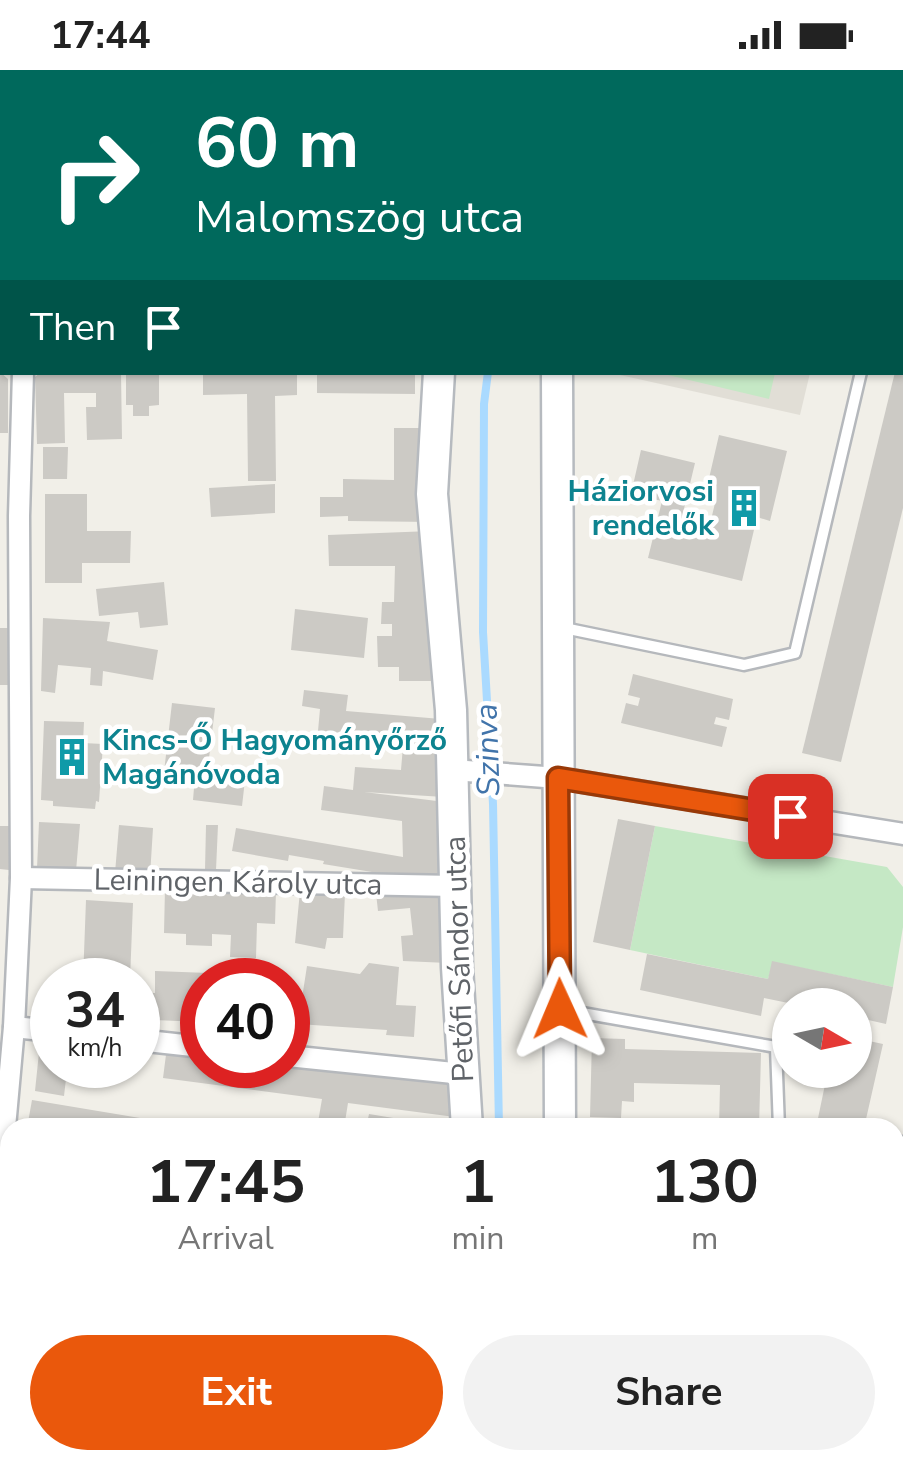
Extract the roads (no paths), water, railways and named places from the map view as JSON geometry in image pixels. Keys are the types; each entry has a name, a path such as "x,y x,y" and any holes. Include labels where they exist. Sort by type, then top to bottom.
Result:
{"street":[{"path":"6,1118 21,878 18,516 22,375"},
{"name":"Petőfi Sándor utca","path":"439,375 432,494 451,710 466,1118"},
{"path":"556,375 560,1118"},
{"path":"452,770 558,778 903,834"},
{"name":"Leiningen Károly utca","path":"21,878 455,886"},
{"path":"14,1027 30,1029"},
{"path":"310,1058 464,1074"}],"lane":[{"path":"558,627 744,665 795,652 860,375"},
{"path":"560,1009 772,1046"},
{"path":"778,1088 779,1118"}],"waterway":[{"name":"Szinva","path":"488,375 484,404 483,632 493,804 499,1118"}],"place":[{"name":"Háziorvosi rendelők","path":"744,508"},
{"name":"Kincs-Ő Hagyományőrző Magánóvoda","path":"72,757"}]}
